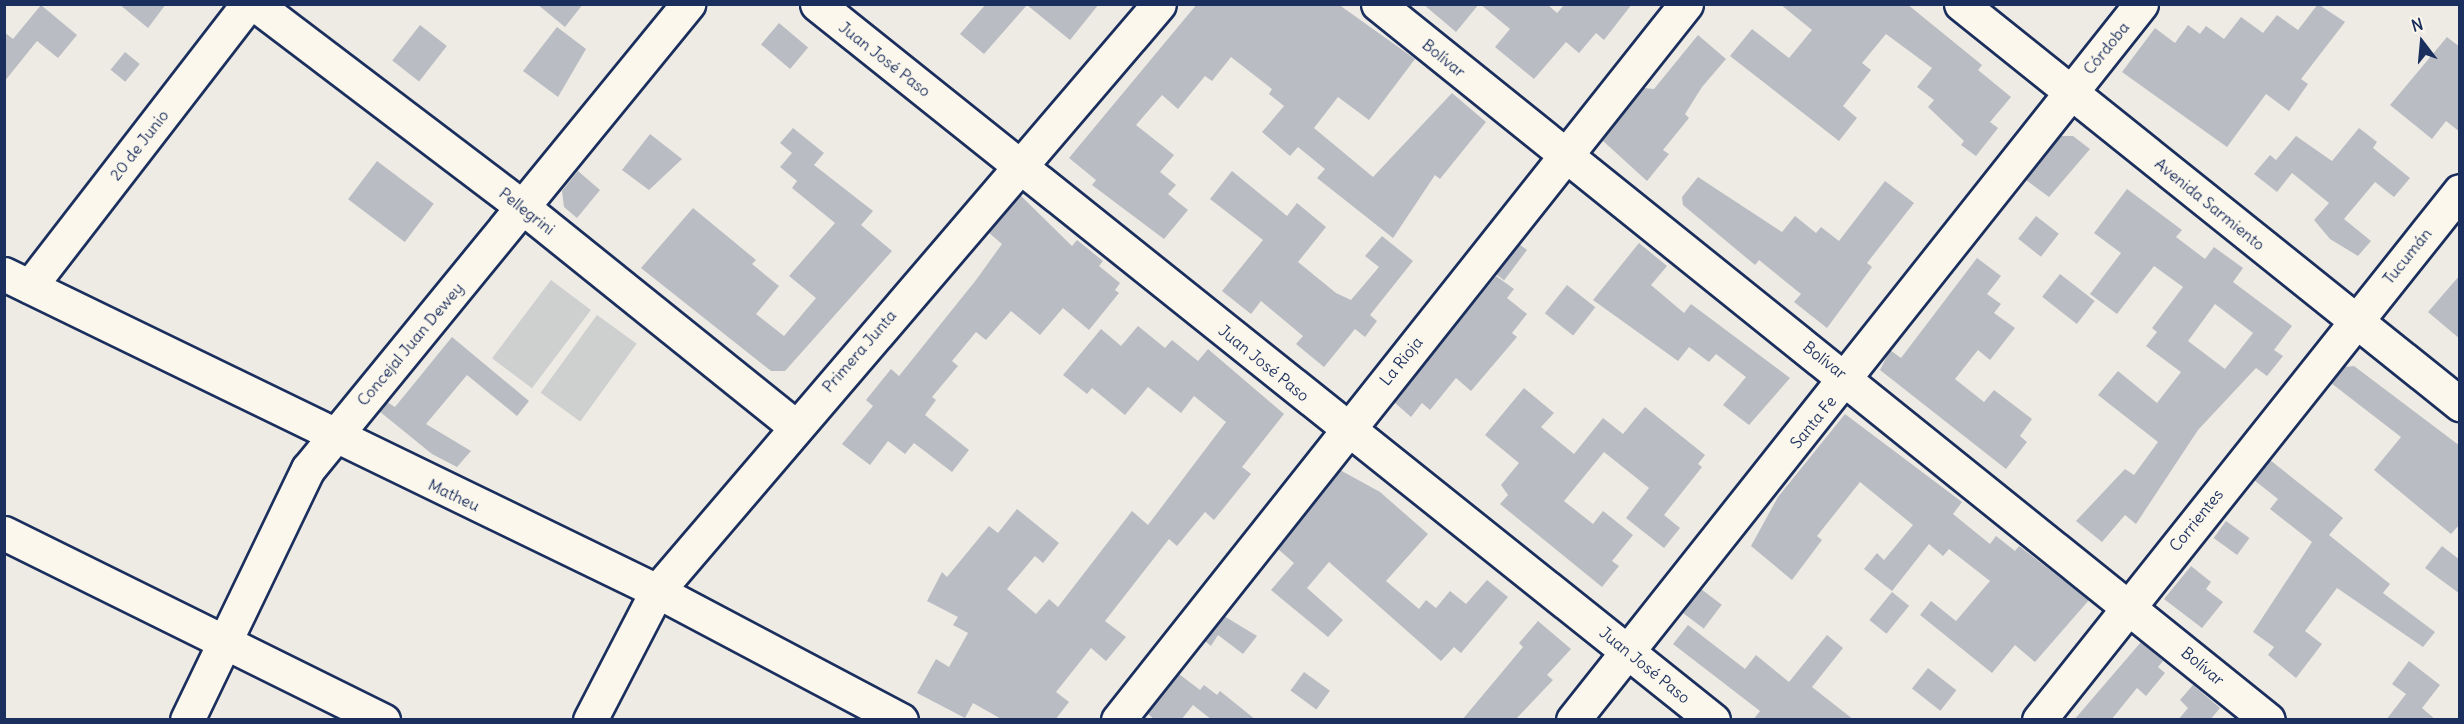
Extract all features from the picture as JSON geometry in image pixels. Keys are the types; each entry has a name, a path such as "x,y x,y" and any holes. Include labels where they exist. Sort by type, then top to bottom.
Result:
{"street":[{"name":"20 de Junio","path":"17,280 248,4"},
{"name":"Pellegrini","path":"255,4 525,209 794,425"},
{"name":"Concejal Juan Dewey","path":"187,720 308,469 331,437 525,209 688,4"},
{"name":"Juan José Paso","path":"817,4 1346,430 1628,650 1713,720"},
{"name":"Primera Junta","path":"590,720 657,591 794,425 1159,4"},
{"name":"Bolívar","path":"1378,4 1565,157 2129,604 2268,720"},
{"name":"La Rioja","path":"1118,720 1686,4"},
{"name":"Avenida Sarmiento","path":"1960,4 2460,404"},
{"name":"Córdoba","path":"2071,92 2141,4"},
{"name":"Santa Fe","path":"1573,720 1848,379 2071,92"},
{"name":"Tucumán","path":"2355,321 2460,191"},
{"name":"Matheu","path":"17,280 331,437 657,591 901,720"},
{"name":"Corrientes","path":"2039,720 2355,321"},
{"path":"4,532 383,720"}],"shaded area":[{"path":"551,280 591,310 532,388 492,358"},
{"path":"597,315 637,344 580,421 541,393"}],"building":[{"path":"119,4 166,4 148,28"},
{"path":"537,4 583,4 565,27"},
{"path":"986,4 1099,4 1070,40 1027,5 984,54 960,34"},
{"path":"1197,4 1338,4 1415,59 1369,120 1338,97 1314,128 1373,177 1452,93 1486,122 1440,179 1435,175 1393,238 1317,178 1325,169 1298,147 1290,156 1262,132 1284,106 1269,94 1272,89 1231,57 1212,81 1205,76 1178,109 1162,95 1136,125 1174,155 1160,172 1176,185 1168,194 1188,210 1164,239 1092,185 1096,180 1069,158"},
{"path":"1423,4 1479,4 1456,32"},
{"path":"1480,4 1547,4 1557,13 1565,4 1632,4 1604,40 1596,33 1579,53 1566,42 1534,79 1495,47 1510,29"},
{"path":"1780,4 1907,4 1982,65 1978,70 2011,97 1990,122 1998,128 1976,156 1961,145 1964,141 1928,107 1934,100 1917,87 1932,68 1886,34 1862,63 1871,70 1843,106 1857,118 1839,141 1730,56 1752,29 1789,58 1812,30"},
{"path":"2318,4 2345,22 2301,79 2308,84 2289,111 2266,94 2227,147 2122,72 2155,28 2175,43 2188,25 2200,34 2206,26 2224,39 2241,17 2263,33 2277,15 2298,30"},
{"path":"41,5 77,35 58,58 37,41 4,82 4,32 13,39"},
{"path":"779,23 808,47 790,69 761,44"},
{"path":"420,25 447,46 419,81 392,60"},
{"path":"557,27 586,49 558,97 523,71"},
{"path":"1698,35 1726,59 1702,87 1685,114 1689,118 1663,150 1669,154 1647,181 1602,140 1644,88 1654,89"},
{"path":"2447,37 2460,47 2460,132 2446,121 2432,139 2390,105"},
{"path":"125,52 140,64 125,82 111,70"},
{"path":"793,128 824,153 814,165 873,211 861,225 892,251 785,371 771,371 641,268 693,208 756,260 752,264 779,286 756,314 784,336 816,298 789,276 835,223 792,188 797,181 780,167 792,153 780,143"},
{"path":"2359,128 2377,142 2373,148 2410,178 2394,197 2375,182 2344,219 2371,241 2358,256 2330,239 2314,220 2329,203 2292,173 2277,192 2254,174 2270,155 2276,160 2296,136 2332,161"},
{"path":"650,134 682,159 649,190 622,170"},
{"path":"2060,136 2073,136 2090,149 2049,197 2026,180"},
{"path":"377,161 434,204 405,242 348,199"},
{"path":"578,171 600,190 577,218 564,207 562,191"},
{"path":"1232,171 1287,216 1297,203 1326,227 1298,262 1336,293 1351,300 1379,267 1365,256 1382,236 1413,261 1370,315 1377,321 1365,337 1355,329 1324,367 1296,344 1303,336 1261,301 1251,314 1222,291 1263,240 1210,199"},
{"path":"1698,177 1782,232 1795,216 1816,233 1821,227 1839,241 1885,181 1914,203 1867,263 1872,267 1827,328 1794,302 1801,294 1759,260 1755,265 1683,205 1682,197"},
{"path":"2127,189 2182,230 2176,237 2205,259 2214,247 2243,268 2233,282 2292,326 2274,350 2283,356 2267,376 2256,368 2198,430 2136,524 2125,515 2102,542 2076,521 2125,469 2134,475 2158,442 2098,395 2118,371 2157,403 2181,372 2146,346 2157,332 2152,328 2183,287 2154,266 2117,314 2090,294 2121,253 2094,233","holes":["2215,304 2253,333 2225,369 2188,341"]},
{"path":"1020,195 1072,246 1077,240 1103,261 1099,266 1120,283 1115,290 1119,293 1089,330 1063,308 1040,335 1011,311 986,340 976,332 952,361 958,366 932,397 936,400 925,415 969,450 952,472 914,443 905,454 888,441 870,465 842,444 873,406 866,400 891,369 899,376 976,280 1002,244 988,232"},
{"path":"2036,216 2059,234 2041,257 2018,239"},
{"path":"1639,243 1667,266 1651,285 1684,313 1691,304 1790,378 1749,425 1723,405 1746,377 1716,354 1709,362 1689,347 1678,361 1593,300"},
{"path":"1519,244 1527,250 1504,280 1496,274"},
{"path":"1977,258 2001,276 1987,294 2001,304 1994,313 2015,328 1990,360 1978,350 1955,379 1984,402 1994,390 2032,419 2020,436 2027,442 2006,469 1880,370 1890,350 1901,358"},
{"path":"2060,274 2095,301 2077,324 2042,297"},
{"path":"2460,275 2460,339 2428,312"},
{"path":"1496,276 1514,289 1507,298 1527,314 1512,333 1517,337 1471,391 1456,378 1430,410 1422,403 1411,417 1394,402"},
{"path":"1567,285 1595,307 1573,336 1545,313"},
{"path":"1138,326 1165,348 1172,340 1198,361 1208,349 1284,414 1242,467 1251,474 1214,520 1205,512 1177,546 1169,539 1105,621 1126,637 1106,661 1091,648 1056,692 1069,702 1055,720 1003,720 973,703 965,718 917,693 936,659 949,667 968,633 953,625 958,617 927,601 942,572 947,577 989,526 998,533 1017,509 1059,543 1043,563 1035,556 1007,589 1036,614 1049,599 1058,607 1132,511 1148,525 1226,422 1194,396 1181,413 1148,387 1125,415 1092,388 1087,394 1063,375 1101,329 1121,346"},
{"path":"452,337 529,401 517,416 467,375 426,424 471,451 457,467 432,454 379,411 387,402 395,407"},
{"path":"2354,366 2460,446 2460,524 2451,534 2374,470 2401,437 2331,383 2344,367"},
{"path":"1524,388 1554,413 1541,427 1574,454 1603,418 1623,434 1645,407 1705,455 1698,464 1702,467 1664,515 1680,528 1664,548 1626,518 1649,488 1604,452 1564,501 1593,524 1603,511 1633,535 1612,561 1619,566 1602,587 1500,504 1508,495 1501,485 1519,463 1485,435"},
{"path":"1845,414 1962,502 1953,514 1990,544 1996,536 2015,551 2019,546 2089,600 2035,662 2015,645 1992,673 1920,615 1931,601 1956,621 1990,581 1949,549 1943,556 1929,544 1892,591 1864,569 1877,553 1884,560 1913,525 1860,482 1817,536 1822,540 1792,580 1751,546 1778,497"},
{"path":"2270,460 2343,518 2329,535 2390,584 2383,593 2435,632 2423,647 2337,588 2305,631 2322,644 2296,678 2268,655 2274,647 2253,632 2312,542 2270,509 2278,499 2254,480"},
{"path":"1340,470 1380,492 1428,534 1386,581 1419,609 1426,600 1436,608 1450,591 1466,604 1487,580 1508,597 1461,653 1454,647 1441,661 1329,562 1307,588 1343,620 1328,637 1271,590 1294,563 1278,549"},
{"path":"2226,521 2249,538 2237,555 2214,538"},
{"path":"2442,546 2460,560 2460,594 2425,568"},
{"path":"2191,566 2211,582 2206,589 2223,602 2202,628 2164,599"},
{"path":"1701,589 1722,605 1704,629 1683,613"},
{"path":"1892,592 1909,606 1886,634 1869,620"},
{"path":"1224,616 1257,636 1243,654 1218,635 1211,646 1205,641"},
{"path":"1538,621 1571,649 1547,675 1553,680 1515,720 1462,720 1523,647 1519,643"},
{"path":"1688,625 1745,669 1756,655 1789,682 1827,635 1843,648 1812,687 1854,720 1753,720 1760,711 1673,644"},
{"path":"2141,642 2163,661 2158,667 2165,673 2146,696 2137,688 2111,720 2074,720"},
{"path":"2409,661 2440,685 2422,708 2436,720 2386,720 2406,694 2392,684"},
{"path":"1928,668 1956,690 1940,711 1912,688"},
{"path":"1304,672 1330,691 1316,709 1290,691"},
{"path":"1179,674 1200,690 1204,685 1217,695 1220,691 1256,720 1212,720 1193,705 1181,720 1155,720 1147,713"},
{"path":"2193,685 2220,708 2210,720 2178,720 2188,708 2180,700"}]}
